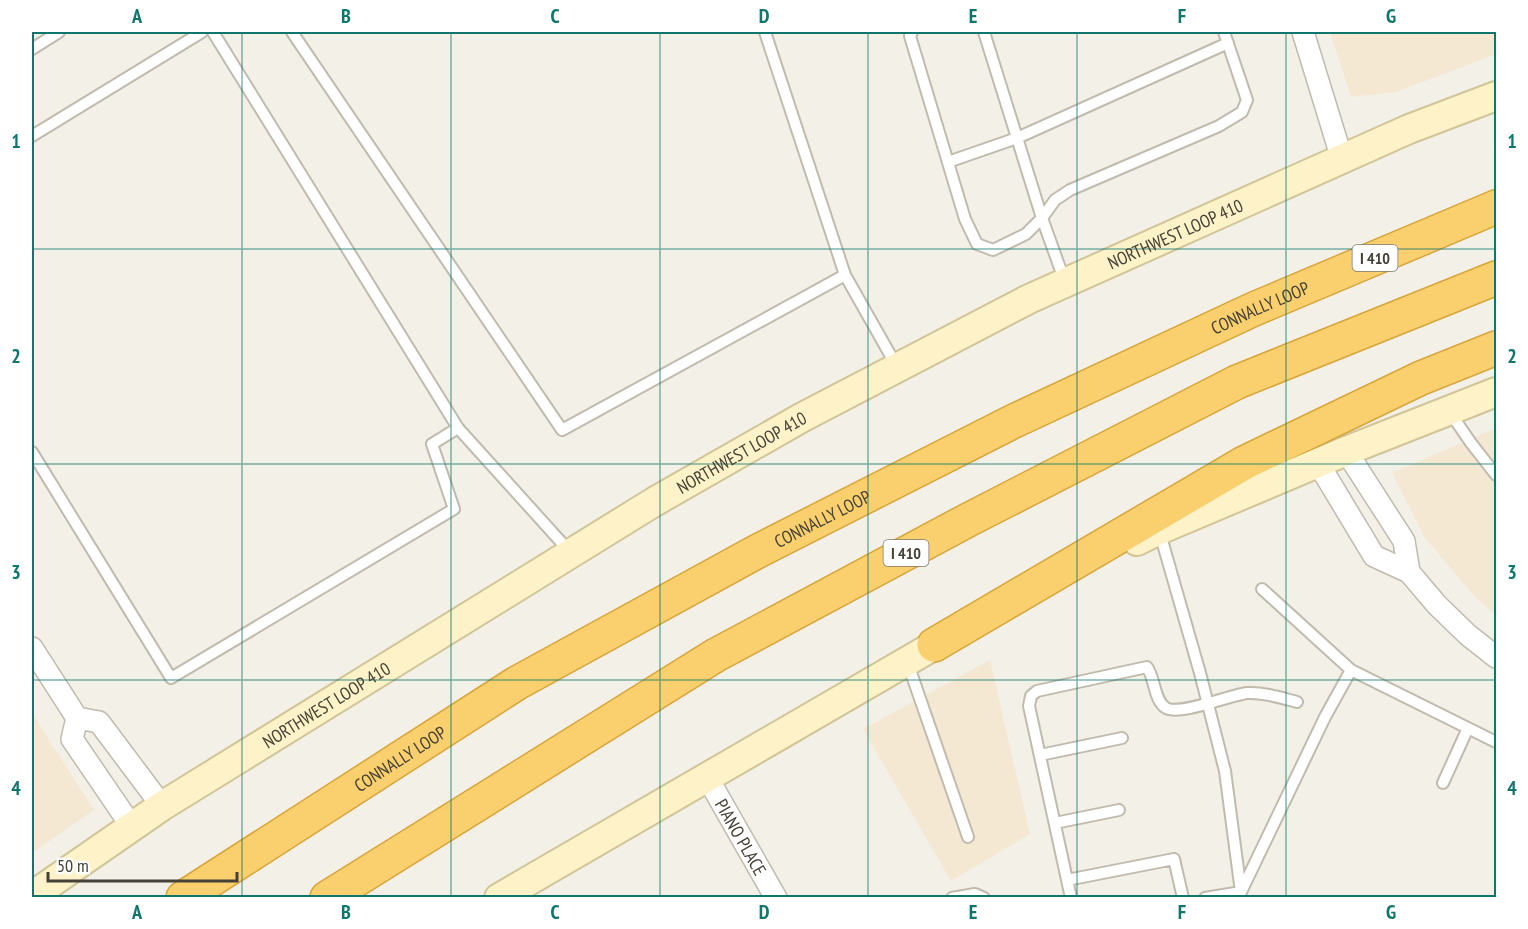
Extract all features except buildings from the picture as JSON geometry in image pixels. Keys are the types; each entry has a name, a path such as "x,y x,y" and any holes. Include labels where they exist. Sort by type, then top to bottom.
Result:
{"highway":[{"name":"CONNALLY LOOP","path":"183,897 518,683 758,551 1012,422 1254,309 1497,207"},
{"name":"I 410","path":"334,894 716,655 970,519 1237,382 1497,278"},
{"path":"921,653 1244,463 1421,378 1497,348"}],"main road":[{"name":"NORTHWEST LOOP 410","path":"32,896 162,806 654,502 791,423 1065,282 1409,129 1497,96"},
{"path":"499,897 921,653 1159,530 1318,463 1497,392"}],"street":[{"path":"1303,32 1342,159"},
{"path":"1346,452 1404,542 1409,572"},
{"path":"1318,463 1374,556 1409,572 1445,613 1468,635 1497,657"},
{"path":"32,648 77,718 72,739 132,827"},
{"path":"77,718 99,722 162,806"},
{"name":"PIANO PLACE","path":"707,777 776,897"}],"lane":[{"path":"32,49 59,32"},
{"path":"32,136 202,32"},
{"path":"213,32 458,428 571,553"},
{"path":"292,32 562,430 845,275"},
{"path":"765,32 845,275 898,368"},
{"path":"912,32 910,36 965,219 977,244 993,250 1026,234 1055,200 1070,190 1220,126 1242,112 1247,100 1224,32"},
{"path":"984,32 1042,218 1065,282"},
{"path":"948,162 1017,138 1228,43"},
{"path":"1449,411 1497,475"},
{"path":"32,452 171,678 453,509 432,444 458,428"},
{"path":"1159,530 1225,771 1240,895"},
{"path":"1262,589 1351,670 1497,742"},
{"path":"921,653 968,837"},
{"path":"1071,897 1029,706 1031,696 1037,691 1147,667 1152,675 1159,701 1165,708 1173,710 1208,704 1247,693 1272,695 1298,702"},
{"path":"1240,895 1325,717 1351,670"},
{"path":"1443,783 1468,728"},
{"path":"1040,755 1122,738"},
{"path":"1055,824 1119,810"},
{"path":"1067,880 1174,860 1184,897"},
{"path":"952,897 975,894 984,897"},
{"path":"1204,897 1240,895"}],"shaded area":[{"path":"1330,32 1496,32 1496,54 1396,92 1351,97"},
{"path":"1496,428 1496,616 1475,597 1425,538 1392,473"},
{"path":"990,660 1030,834 951,881 863,729"},
{"path":"32,713 94,810 32,853"}]}
